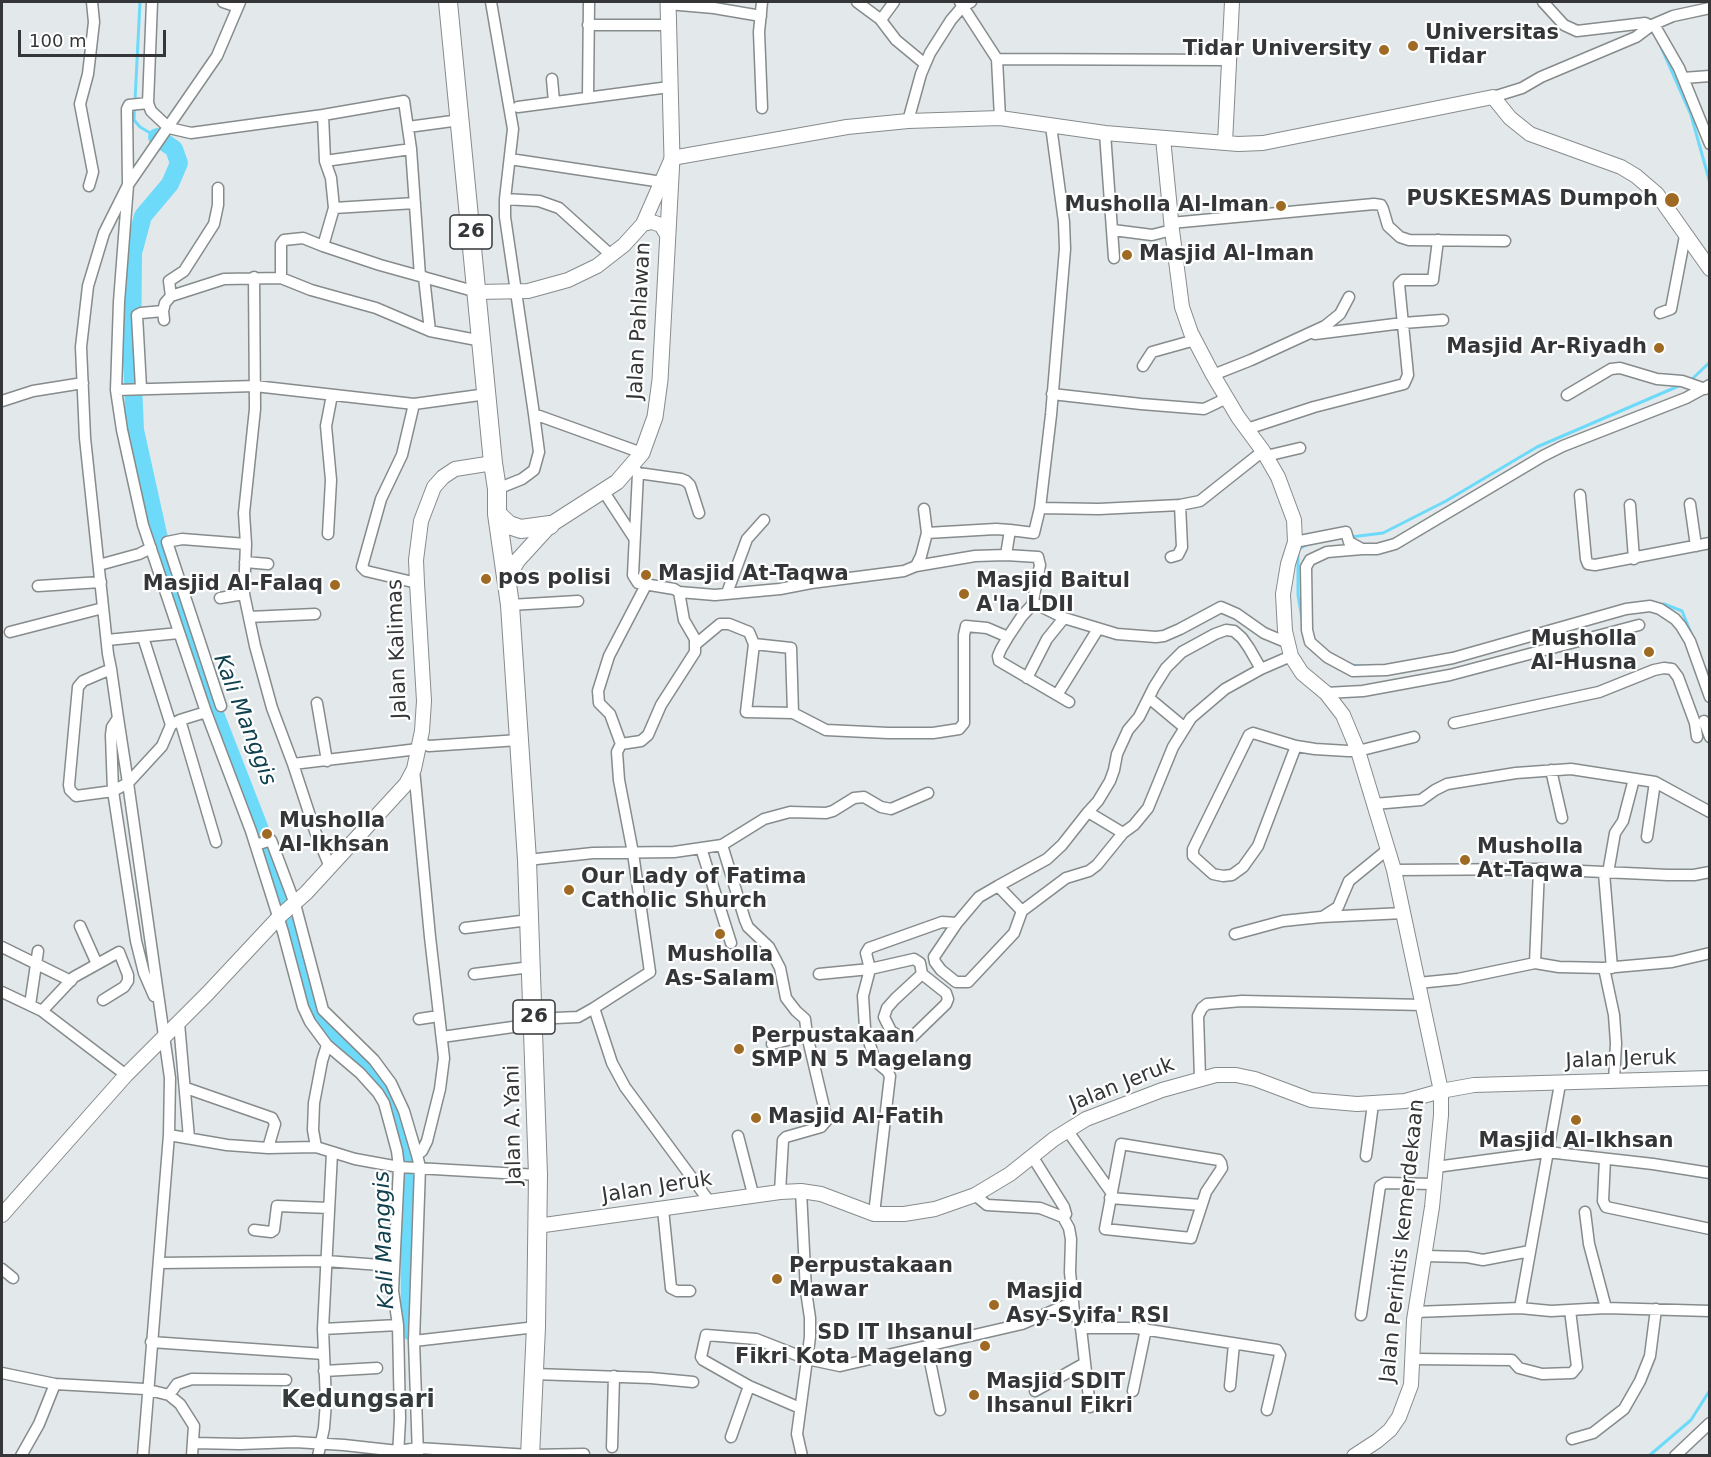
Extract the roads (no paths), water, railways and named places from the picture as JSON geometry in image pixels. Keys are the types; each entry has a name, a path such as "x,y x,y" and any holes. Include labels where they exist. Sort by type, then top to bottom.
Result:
{"highway":[{"name":"26","path":"448,2 497,489 497,514 506,579"},
{"path":"497,514 509,525 521,529 550,525"},
{"name":"Jalan A.Yani","path":"506,579 510,605 527,860 534,1021 538,1175 536,1327 530,1455"}],"main road":[{"name":"Jalan Pahlawan","path":"506,579 518,560 550,525 604,492 635,469 655,417 666,286 666,233 672,158 668,3"}],"street":[{"path":"89,186 93,172 80,104 88,74 94,22 92,2"},
{"path":"142,103 152,2"},
{"path":"143,1455 169,1135 170,1078 103,608 85,438 81,347 88,286 104,233 128,185 217,56 239,4 223,2"},
{"path":"491,2 511,108 513,129 505,199 539,452 534,470 522,479 497,489"},
{"path":"588,96 589,2"},
{"path":"762,2 762,108"},
{"path":"857,2 880,19 896,40 925,64"},
{"path":"880,19 894,2"},
{"path":"1225,143 1232,2"},
{"path":"1543,2 1564,26 1577,31 1645,23 1652,25 1672,53 1710,144"},
{"path":"668,3 761,16"},
{"path":"908,121 925,64 946,28 965,3 997,59 1000,118"},
{"path":"280,278 281,244 284,240 303,238 422,277 477,292 517,293 568,280 597,266 624,245 643,224 672,158 847,127 908,121 1000,118 1105,133 1225,143 1263,143 1493,97 1522,88 1541,77 1635,37 1652,25 1673,16 1708,6"},
{"path":"588,25 668,25"},
{"path":"997,59 1228,60"},
{"path":"1683,78 1710,76"},
{"path":"552,79 554,102"},
{"path":"518,107 669,87"},
{"path":"1493,97 1510,118 1530,134 1622,167 1636,176 1657,194 1707,265"},
{"path":"142,103 167,131 191,133 323,116 404,101 411,149 422,277 430,330"},
{"path":"142,103 129,105 127,109 128,185 119,302 119,390 122,430 143,525 206,712 256,845 279,916 303,1007 310,1022 327,1045 372,1083 384,1103 400,1167 393,1291 398,1325 400,1442 409,1452"},
{"path":"323,116 325,161 331,178 333,208 323,246"},
{"path":"408,127 460,120"},
{"path":"927,533 996,529 1034,533 1040,508 1065,249 1051,126"},
{"path":"1105,133 1114,258"},
{"path":"1163,138 1182,307 1195,340 1213,375 1278,477 1294,520 1295,542 1288,564 1283,594 1285,631 1289,650"},
{"path":"325,161 411,149"},
{"path":"510,159 662,182"},
{"path":"171,296 169,281 184,271 214,224 218,206 218,188"},
{"path":"505,199 539,201 559,208 611,255"},
{"path":"333,208 415,203"},
{"path":"1113,230 1152,235 1172,226 1374,204 1381,205 1388,226 1400,237 1409,240 1505,241"},
{"path":"643,224 652,222 661,225 666,233"},
{"path":"1660,313 1671,309 1685,236"},
{"path":"1247,429 1314,407 1404,384 1408,375 1399,284 1403,280 1434,280 1438,240"},
{"path":"254,277 255,409 244,513 246,544 244,594 272,708 330,867"},
{"path":"140,388 137,315 141,313 163,315 165,303 171,296 224,279 280,278 311,290 376,308 430,330 482,341"},
{"path":"1213,375 1325,326 1340,314 1349,297"},
{"path":"1306,336 1443,320"},
{"path":"1143,366 1152,352 1195,340"},
{"path":"1567,395 1611,369 1620,368 1630,369 1657,379 1682,381 1707,387"},
{"path":"2,401 33,391 83,383"},
{"path":"119,390 255,386 414,404 487,394"},
{"path":"1707,387 1543,456 1395,544 1377,549 1327,552 1310,560 1306,567 1307,630 1310,642 1328,657 1353,670 1386,670 1453,658 1626,609 1650,606 1660,609 1681,626 1690,641 1710,697"},
{"path":"1052,394 1204,409 1227,398"},
{"path":"328,534 331,480 326,426 332,395"},
{"path":"414,404 402,455 381,500 362,567 366,571 417,583"},
{"path":"534,414 642,453"},
{"path":"1040,508 1180,506 1200,501 1265,454 1300,448"},
{"name":"Jalan Kalimas","path":"2,1215 126,1075 179,1023 279,916 295,904 406,784 414,769 419,746 423,691 416,560 421,521 434,487 442,477 455,469 493,463"},
{"path":"699,513 690,485 686,481 635,469 633,575 638,583 674,589 679,592 715,595 780,589 904,571 916,566 975,556 1034,556 1039,559 1034,603 1008,637 998,656 999,661 1070,702"},
{"path":"604,492 634,538"},
{"path":"1580,495 1588,564 1595,566 1710,543"},
{"path":"1690,504 1696,546"},
{"path":"1630,505 1634,559"},
{"path":"1171,557 1178,555 1182,547 1180,506"},
{"path":"916,566 927,533 924,509"},
{"path":"727,593 747,539 764,520"},
{"path":"1006,555 1010,530"},
{"path":"1295,542 1348,537 1362,549"},
{"path":"221,706 167,542 227,541 246,544"},
{"path":"99,565 139,554 151,548"},
{"path":"245,562 268,564"},
{"path":"39,586 100,582"},
{"path":"445,1036 534,1021 578,1017 650,972 633,853 619,780 617,752 621,744 610,714 599,703 598,691 609,656 646,585"},
{"path":"621,744 641,741 648,735 661,705 695,652 696,644 684,620 679,592"},
{"path":"220,598 244,594"},
{"path":"510,605 578,601"},
{"path":"1034,603 1064,618 1098,630 1118,634 1164,636 1221,608 1237,614 1289,650"},
{"path":"10,632 103,608"},
{"path":"249,617 315,614"},
{"path":"1027,678 1047,639 1064,618"},
{"path":"696,644 720,624 729,624 749,632 754,644 746,712 793,713 826,730 933,733 959,729 964,723 964,635 966,626 987,628 1008,637"},
{"path":"1326,693 1363,691 1450,675 1640,625"},
{"path":"1057,695 1098,630"},
{"path":"1261,669 1242,638 1234,631 1226,630 1215,634 1182,652 1166,668 1139,717 1128,730 1117,754 1110,781 1098,801 1062,845 1047,859 979,897 957,923 934,957 941,970 956,982 968,982 1014,933 1022,910 1066,878 1089,871 1097,865 1123,833 1134,825 1148,808 1173,747 1191,718 1225,689 1261,669 1289,650"},
{"path":"107,640 179,633"},
{"path":"143,637 176,723 216,842"},
{"path":"754,644 790,648 793,713"},
{"name":"Jalan Perintis kemerdekaan","path":"1289,650 1302,673 1326,693 1343,715 1358,751 1394,870 1440,1091 1441,1115 1436,1167 1415,1312 1412,1386 1399,1417 1390,1430 1354,1455"},
{"path":"1454,723 1599,692 1654,670 1665,668 1672,669 1678,677 1710,737"},
{"path":"111,669 83,681 78,687 69,785 70,790 76,796 112,791 129,783 162,746 176,723 206,712"},
{"path":"1149,698 1185,728"},
{"path":"317,703 327,761"},
{"path":"118,718 112,726 111,735 112,791 136,941 144,973 159,1004"},
{"path":"1697,737 1704,722"},
{"path":"1296,746 1258,846 1243,867 1232,875 1213,874 1193,856 1193,849 1249,735 1253,733 1296,746 1358,751 1414,737"},
{"path":"293,764 327,761 419,746 519,740"},
{"path":"414,769 439,1016 445,1036 440,1089 427,1141 417,1162"},
{"path":"1374,804 1421,800 1435,789 1447,784 1516,773 1570,769 1654,782 1710,812"},
{"path":"1551,770 1562,818"},
{"path":"1614,1082 1616,1043 1608,968 1606,873 1615,833 1623,821 1634,779"},
{"path":"1647,837 1654,782"},
{"path":"527,860 593,853 674,852 722,845 764,819 790,812 826,813 854,798 864,797 882,807 891,809 928,793"},
{"path":"1088,812 1123,833"},
{"path":"256,845 271,840 295,904 323,1010 374,1060 401,1101 417,1162 414,1341 409,1452"},
{"path":"722,845 748,927 769,947 780,968 786,998 805,1019 827,1120 821,1127 786,1137 783,1140 780,1192"},
{"path":"700,848 731,943"},
{"path":"1321,917 1338,907 1349,881 1387,849"},
{"path":"1534,963 1539,869"},
{"path":"1394,870 1539,869 1685,875 1710,872"},
{"path":"998,886 1022,910"},
{"path":"1235,934 1283,921 1404,914"},
{"path":"465,928 529,920"},
{"path":"874,1214 890,1076 875,1062 865,1028 863,996 870,969 866,953 869,948 942,922 957,923"},
{"path":"80,926 97,964"},
{"path":"2,947 37,957 71,981"},
{"path":"42,1011 71,981 118,952 128,975 128,981 124,987 103,1000"},
{"path":"1418,983 1458,979 1534,963 1558,967 1608,968 1672,962 1710,953"},
{"path":"30,1005 37,957"},
{"path":"819,974 870,969 914,959 920,963 922,974 946,993 946,1004 912,1037 900,1037 891,1031 884,1017 887,1008 922,974"},
{"path":"474,974 531,967"},
{"path":"2,992 42,1011 126,1075"},
{"path":"1200,1078 1198,1016 1207,1004 1242,1001 1423,1005"},
{"path":"594,1008 612,1063 625,1087 709,1202"},
{"path":"419,1019 439,1016"},
{"path":"179,1023 189,1138"},
{"path":"772,1044 807,1035"},
{"path":"316,1147 313,1130 314,1103 327,1045"},
{"path":"372,1083 384,1074"},
{"name":"Jalan Jeruk","path":"537,1226 753,1194 801,1191 821,1194 874,1214 904,1214 935,1209 975,1195 1010,1174 1067,1130 1086,1119 1162,1090 1216,1075 1236,1075 1255,1079 1311,1100 1373,1104 1406,1101 1474,1084 1710,1078"},
{"path":"1520,1308 1560,1083"},
{"path":"186,1088 272,1118 275,1124 268,1148"},
{"path":"1366,1156 1373,1104"},
{"path":"1067,1130 1110,1195"},
{"path":"169,1135 227,1145 268,1148 316,1147 332,1153 400,1167 417,1162 538,1175"},
{"path":"738,1136 753,1194"},
{"path":"1123,1144 1219,1160 1222,1168 1209,1185 1201,1205 1194,1234 1188,1239 1107,1230 1105,1226 1119,1147 1123,1144"},
{"path":"1436,1167 1547,1152 1709,1173"},
{"path":"318,1455 326,1402 323,1329 332,1153"},
{"path":"1032,1156 1064,1207 1066,1214 1063,1217"},
{"path":"1605,1159 1603,1201 1606,1207 1710,1229"},
{"path":"1361,1315 1380,1186 1385,1183 1434,1184"},
{"path":"801,1191 806,1291 810,1318 797,1434 802,1455"},
{"path":"975,1195 987,1205 1040,1208 1063,1217 1069,1228 1074,1312 1081,1328 1090,1407"},
{"path":"1110,1195 1201,1205"},
{"path":"254,1230 272,1232 274,1230 277,1206 329,1208"},
{"path":"663,1209 671,1288 677,1291 690,1291"},
{"path":"1585,1212 1589,1244 1606,1308"},
{"path":"1424,1256 1467,1257 1483,1260 1530,1251"},
{"path":"159,1263 326,1261 394,1266"},
{"path":"2,1269 13,1278"},
{"path":"800,1408 749,1386 701,1358 706,1335 756,1339 807,1359 840,1366 1022,1324 1073,1302"},
{"path":"1415,1312 1520,1308 1551,1311 1606,1308 1710,1311"},
{"path":"1572,1439 1593,1433 1624,1409 1640,1381 1650,1356 1656,1309"},
{"path":"1413,1359 1512,1360 1519,1368 1542,1374 1572,1373 1576,1367 1570,1310"},
{"path":"323,1329 398,1325"},
{"path":"414,1341 536,1327"},
{"path":"1081,1328 1146,1329 1277,1350 1280,1355 1267,1410"},
{"path":"1133,1391 1146,1329"},
{"path":"151,1342 324,1354"},
{"path":"1230,1386 1234,1344"},
{"path":"927,1347 940,1410"},
{"path":"1035,1391 1085,1363"},
{"path":"324,1371 377,1368"},
{"path":"2,1373 55,1384 147,1389 169,1395 180,1404 194,1426 192,1455"},
{"path":"534,1374 614,1376 693,1382"},
{"path":"612,1447 614,1376"},
{"path":"169,1395 177,1384 192,1379 286,1380"},
{"path":"21,1455 39,1424 55,1384"},
{"path":"731,1437 749,1386"},
{"path":"1675,1455 1710,1424"},
{"path":"194,1443 321,1444 409,1452 584,1454"}],"waterway":[{"name":"Kali Manggis","path":"140,2 134,120 140,127 157,137"},
{"path":"1661,47 1691,115 1710,183"},
{"name":"Kali Manggis","path":"157,137 174,149 179,163 170,184 143,216 133,253 132,360 135,430 158,534 180,617 266,845 316,1014 328,1029 363,1060 392,1096 409,1169 410,1331"},
{"path":"1690,381 1710,362"},
{"path":"1351,537 1383,533 1446,501 1537,447 1681,385"},
{"path":"1302,619 1298,595 1298,550 1307,544"},
{"path":"1660,605 1664,604 1682,611 1691,633"},
{"path":"1349,665 1364,666"},
{"path":"1706,669 1710,679"},
{"path":"1647,1456 1691,1420 1710,1390"}],"place":[{"name":"Universitas Tidar","path":"1413,46"},
{"name":"Tidar University","path":"1384,50"},
{"name":"PUSKESMAS Dumpoh","path":"1672,200"},
{"name":"Musholla Al-Iman","path":"1281,206"},
{"name":"Masjid Al-Iman","path":"1127,255"},
{"name":"Masjid Ar-Riyadh","path":"1659,348"},
{"name":"Masjid At-Taqwa","path":"646,575"},
{"name":"pos polisi","path":"486,579"},
{"name":"Masjid Al-Falaq","path":"335,585"},
{"name":"Masjid Baitul A'la LDII","path":"964,594"},
{"name":"Musholla Al-Husna","path":"1649,652"},
{"name":"Musholla Al-Ikhsan","path":"267,834"},
{"name":"Musholla At-Taqwa","path":"1465,860"},
{"name":"Our Lady of Fatima Catholic Shurch","path":"569,890"},
{"name":"Musholla As-Salam","path":"720,934"},
{"name":"Perpustakaan SMP N 5 Magelang","path":"739,1049"},
{"name":"Masjid Al-Fatih","path":"756,1118"},
{"name":"Masjid Al-Ikhsan","path":"1576,1120"},
{"name":"Perpustakaan Mawar","path":"777,1279"},
{"name":"Masjid Asy-Syifa' RSI","path":"994,1305"},
{"name":"SD IT Ihsanul Fikri Kota Magelang","path":"985,1346"},
{"name":"Masjid SDIT Ihsanul Fikri","path":"974,1395"}],"district":[{"name":"Kedungsari","path":"358,1401"}]}
